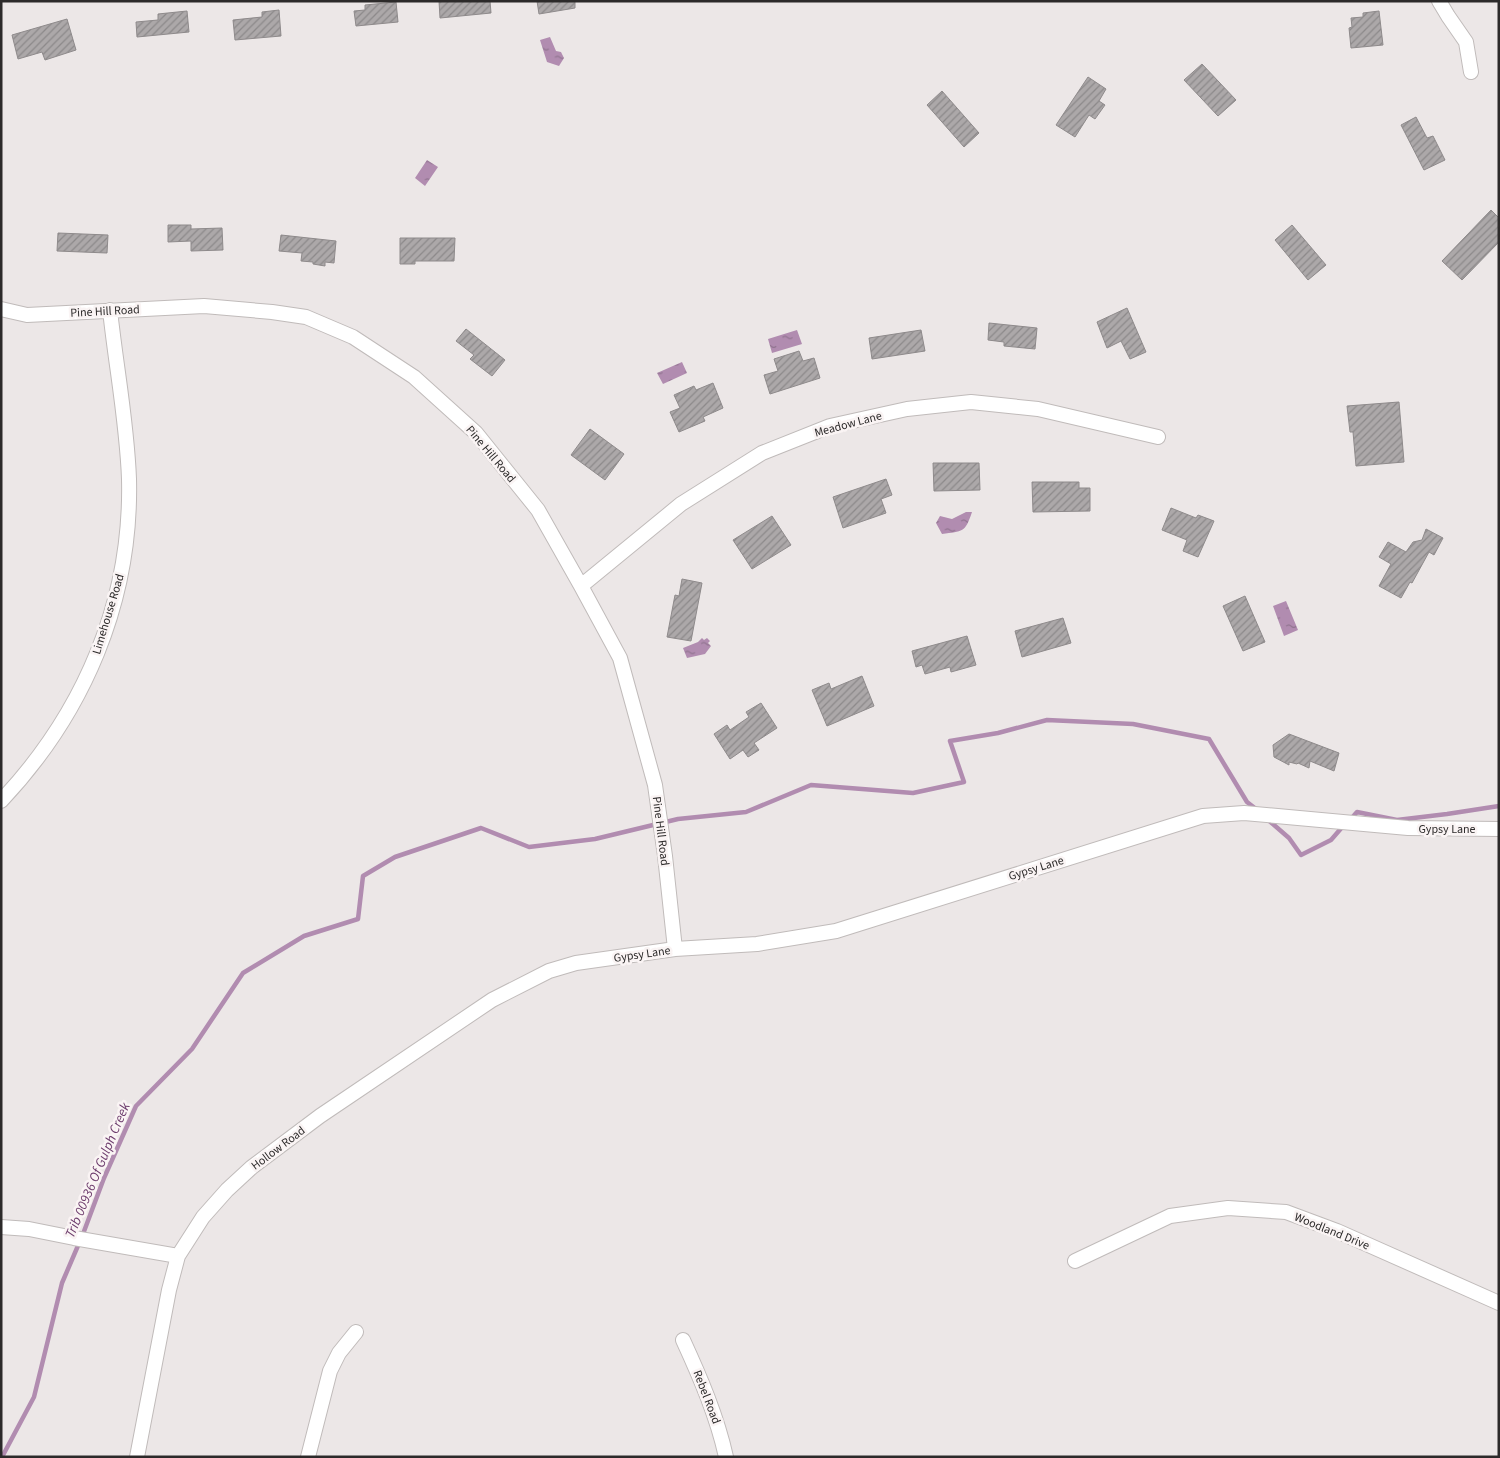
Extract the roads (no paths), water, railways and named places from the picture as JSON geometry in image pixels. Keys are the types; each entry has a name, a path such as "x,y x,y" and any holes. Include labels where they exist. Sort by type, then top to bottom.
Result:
{"street":[{"path":"1439,1 1466,42 1471,72"},
{"name":"Pine Hill Road","path":"1,309 27,315 204,306 306,317 353,337 414,377 476,433 538,510 620,658 655,785 675,950"},
{"name":"Limehouse Road","path":"1,801 38,758 65,719 85,682 102,642 117,593 124,561 128,528 129,480 126,431 110,310"},
{"name":"Meadow Lane","path":"581,586 681,504 762,453 830,426 908,409 971,402 1038,409 1158,437"},
{"name":"Gypsy Lane","path":"576,963 675,950 757,944 836,931 1202,816 1244,813 1408,828 1499,829"},
{"name":"Hollow Road","path":"137,1457 169,1290 178,1256 204,1217 227,1190 252,1167 320,1116 492,1000 549,971 576,963"},
{"name":"Woodland Drive","path":"1075,1261 1170,1216 1228,1208 1286,1212 1337,1231 1499,1303"},
{"path":"1,1226 29,1229 178,1256"},
{"path":"308,1457 330,1371 339,1353 356,1332"},
{"name":"Rebel Road","path":"683,1340 701,1379 722,1437 726,1457"}],"water":[{"path":"550,37 556,51 561,52 564,58 559,66 547,62 540,40"},
{"path":"427,160 438,167 425,186 415,178"},
{"path":"797,330 802,344 772,353 768,339"},
{"path":"682,362 687,373 663,384 657,373"},
{"path":"966,512 972,512 962,530 942,534 936,523 940,516 952,519"},
{"path":"1286,601 1298,630 1284,636 1273,606"},
{"path":"702,638 704,640 707,638 711,646 705,654 687,658 683,648 698,642"}],"waterway":[{"name":"Trib 00936 Of Gulph Creek","path":"2,1457 34,1397 62,1283 104,1178 136,1106 192,1049 243,973 304,936 358,919 363,876 395,857 481,828 529,847 595,839 678,819 746,812 811,785 913,793 964,782 950,741 998,733 1047,720 1133,724 1209,739 1247,802 1256,809"},
{"name":"Trib 00936 Of Gulph Creek","path":"1350,820 1357,812 1397,820 1499,806"},
{"name":"Trib 00936 Of Gulph Creek","path":"1267,819 1289,838 1301,855 1331,840 1344,825"}]}
